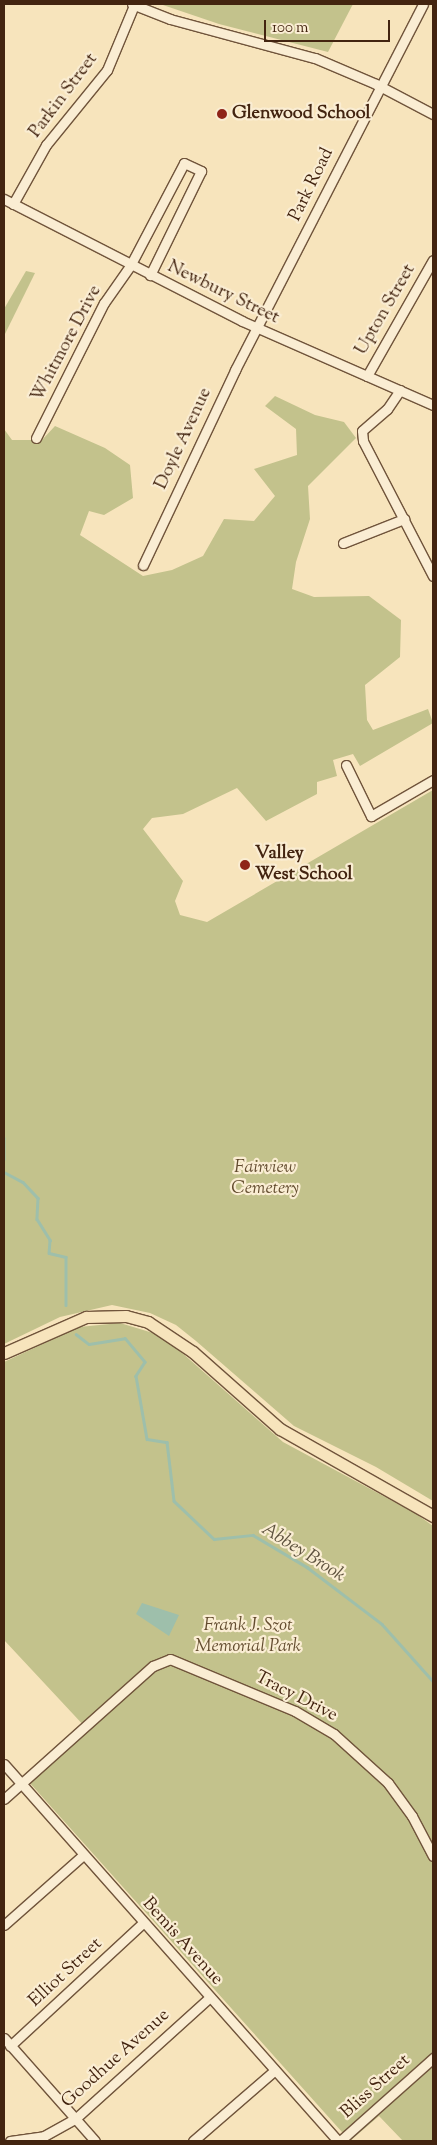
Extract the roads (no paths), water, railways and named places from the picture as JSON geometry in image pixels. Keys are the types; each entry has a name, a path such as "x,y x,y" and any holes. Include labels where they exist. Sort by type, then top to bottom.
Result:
{"main road":[{"path":"4,1354 86,1317 126,1316 148,1322 193,1352 280,1429 433,1516"}],"street":[{"path":"133,4 170,20 315,58 380,86 433,114"},
{"name":"Parkin Street","path":"13,204 46,145 107,70 133,4"},
{"name":"Park Road","path":"257,328 423,4"},
{"name":"Whitmore Drive","path":"36,438 104,303 130,266 184,163 201,171 150,275"},
{"name":"Newbury Street","path":"4,199 130,266 257,328 433,405"},
{"name":"Upton Street","path":"367,376 433,260"},
{"name":"Doyle Avenue","path":"143,565 257,328"},
{"path":"400,390 387,409 362,431 363,441 433,576"},
{"path":"342,543 404,519"},
{"path":"346,765 371,816 433,780"},
{"name":"Tracy Drive","path":"4,1799 158,1662 176,1661 295,1711 349,1745 400,1799 433,1856"},
{"name":"Bemis Avenue","path":"4,1764 82,1856 339,2141"},
{"path":"4,1925 82,1856"},
{"name":"Elliot Street","path":"10,2046 143,1923"},
{"name":"Goodhue Avenue","path":"10,2141 44,2136 75,2119 210,1997"},
{"path":"4,2038 95,2141"},
{"name":"Bliss Street","path":"339,2141 433,2058"},
{"path":"193,2141 275,2070"}],"waterway":[{"name":"Abbey Brook","path":"4,1138 4,1159"},
{"name":"Abbey Brook","path":"4,1172 23,1182 38,1198 37,1219 50,1240 49,1253 66,1257 66,1305"},
{"name":"Abbey Brook","path":"76,1334 89,1344 125,1338 145,1362 136,1376 147,1439 167,1442 174,1501 214,1539 253,1535 307,1567 382,1624 433,1681"}],"place":[{"name":"Glenwood School","path":"222,114"},
{"name":"Valley West School","path":"245,865"}],"park label":[{"name":"Fairview Cemetery","path":"265,1179"},
{"name":"Frank J. Szot Memorial Park","path":"248,1637"}]}
